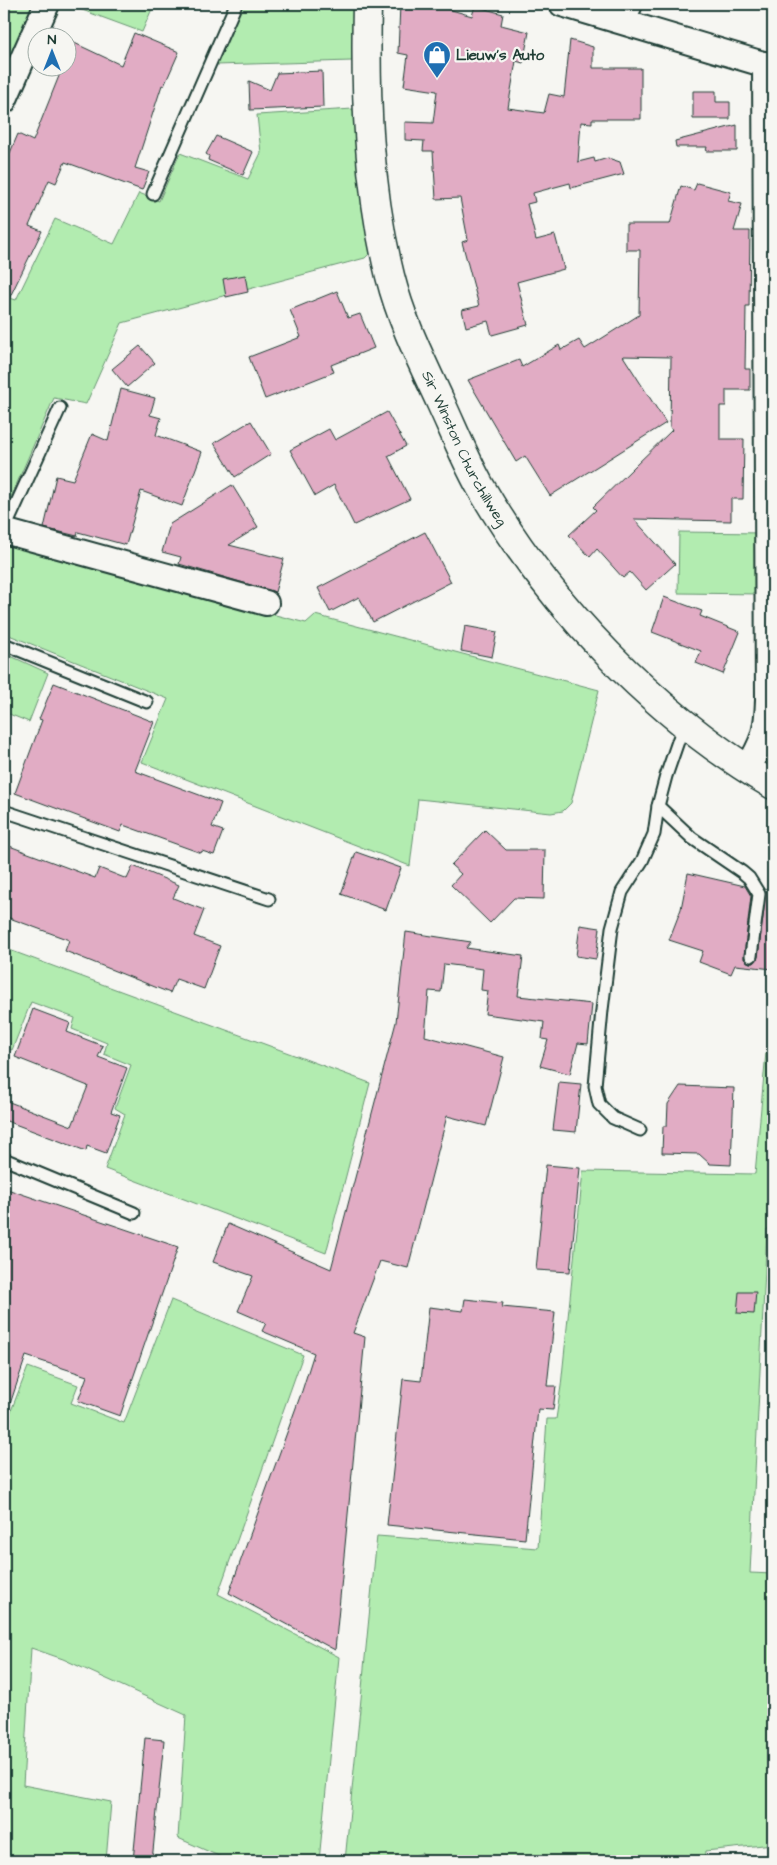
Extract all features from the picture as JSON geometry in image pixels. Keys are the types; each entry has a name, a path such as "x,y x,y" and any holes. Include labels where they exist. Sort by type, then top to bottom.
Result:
{"street":[{"path":"4,102 47,4"},
{"name":"Sir Winston Churchillweg","path":"367,4 365,69 372,177 390,276 406,327 479,484 516,544 564,608 620,667 684,723 747,769 773,784"},
{"path":"562,4 633,14 769,66 768,700 767,726 759,749 747,769"},
{"path":"4,531 266,603"}],"lane":[{"path":"153,194 236,4"},
{"path":"4,531 60,408"},
{"path":"4,644 147,702"},
{"path":"640,1130 613,1118 598,1104 594,1086 612,928 622,892 642,861 654,834 658,806 666,776 684,723"},
{"path":"658,806 692,838 742,872 759,894 751,956"},
{"path":"4,811 269,900"},
{"path":"4,1158 134,1213"}],"green space":[{"path":"4,4 40,4 28,28 4,80"},
{"path":"66,4 154,4 142,32"},
{"path":"243,4 354,4 352,61 216,65"},
{"path":"353,109 372,251 365,258 122,323 86,404 54,398 4,513 4,296 16,300 55,219 114,244 139,193 159,201 180,153 248,179 261,153 257,115"},
{"path":"679,532 762,533 761,594 678,593"},
{"path":"4,544 306,623 315,615 599,690 571,803 563,811 551,813 418,799 410,866 142,762 168,699 4,633"},
{"path":"4,653 48,673 29,722 4,712"},
{"path":"4,948 370,1083 326,1253 105,1169 125,1114 115,1108 131,1065 104,1054 107,1043 72,1029 75,1018 31,1002 12,1050 4,1047"},
{"path":"766,1052 773,1053 773,1229 767,1229 750,1573 773,1574 773,1844 705,1851 704,1861 421,1861 422,1853 400,1861 345,1861 377,1536 538,1548 547,1419 556,1419 561,1386 583,1171 755,1174"},
{"path":"171,1300 303,1355 218,1594 339,1657 319,1861 230,1861 178,1838 186,1715 63,1659 31,1648 23,1785 111,1802 106,1861 4,1861 4,1429 28,1367 78,1385 71,1403 124,1423"}],"building":[{"path":"400,4 431,4 472,16 475,6 503,14 501,25 529,32 523,63 516,61 508,108 544,113 549,94 564,97 570,40 593,47 593,68 641,68 641,119 592,119 592,123 581,122 578,162 594,158 595,162 608,158 620,162 624,174 571,188 570,183 533,193 535,202 527,204 536,240 555,235 564,269 517,282 528,325 492,335 488,321 466,327 462,310 479,306 462,242 468,240 460,198 436,199 433,151 423,151 424,141 405,140 405,122 433,123 437,91 404,86 408,55 398,53"},
{"path":"134,33 179,52 164,86 162,85 135,168 149,172 142,190 65,162 56,183 49,180 29,226 42,231 4,309 4,167 18,134 33,141 58,78 78,78 78,45 121,65"},
{"path":"322,71 323,107 250,110 249,81 270,90 277,73"},
{"path":"693,91 716,91 716,102 730,102 730,119 693,119"},
{"path":"737,125 737,151 706,151 707,147 676,147 675,141"},
{"path":"216,136 253,152 243,175 208,160 209,156 206,154"},
{"path":"697,183 731,192 728,201 742,204 734,231 750,231 749,306 746,306 745,369 750,369 750,390 726,390 726,406 720,406 720,439 744,439 743,499 731,499 731,521 634,519 675,564 646,590 630,572 623,578 597,549 590,557 569,535 596,510 593,507 672,430 670,427 671,357 623,356 666,423 550,496 525,456 516,462 468,380 519,360 522,367 559,345 561,350 579,340 585,349 639,315 640,250 626,250 626,224 670,224 681,186 694,190"},
{"path":"245,275 248,292 226,297 223,279"},
{"path":"337,291 348,318 360,314 374,348 331,365 334,372 265,399 249,357 301,337 290,310"},
{"path":"140,346 155,363 127,387 112,369"},
{"path":"121,389 155,398 150,415 161,418 156,435 202,452 182,506 141,491 126,545 78,532 77,536 44,528 56,476 73,480 92,434 108,441"},
{"path":"387,412 406,446 388,456 410,499 354,525 334,485 315,496 290,450 329,429 335,440"},
{"path":"251,421 271,454 235,477 214,443"},
{"path":"232,485 258,527 229,545 284,559 275,592 179,564 181,557 162,552 170,524"},
{"path":"425,532 451,582 373,622 359,597 330,612 318,588"},
{"path":"664,597 702,611 700,616 740,632 723,674 696,663 701,651 652,632"},
{"path":"465,626 497,632 492,657 461,651"},
{"path":"54,683 154,722 135,771 221,803 212,827 223,831 214,855 202,851 201,853 123,825 120,832 15,793 42,720 39,719"},
{"path":"485,830 506,850 545,850 544,899 514,898 490,923 451,885 461,874 451,865"},
{"path":"4,844 95,878 99,868 127,879 133,866 179,885 173,898 204,910 194,936 220,946 204,989 176,979 170,993 65,951 69,940 4,916"},
{"path":"356,852 401,868 386,910 341,894"},
{"path":"688,873 745,886 751,896 744,959 750,963 754,963 758,957 766,891 773,893 773,969 735,965 731,974 699,962 703,951 669,940 681,909"},
{"path":"580,925 600,928 596,959 576,956"},
{"path":"406,932 471,942 466,948 523,956 518,996 592,1004 588,1044 578,1043 570,1074 540,1066 548,1040 542,1039 544,1022 485,1014 488,991 481,990 483,969 444,964 441,992 429,991 425,1036 504,1057 486,1126 447,1116 408,1268 380,1261 353,1333 365,1337 335,1650 229,1593 314,1353 262,1331 266,1323 238,1311 253,1276 213,1262 228,1224 331,1269 396,1022"},
{"path":"33,1009 70,1023 67,1032 103,1046 98,1057 127,1068 111,1112 120,1115 106,1153 87,1146 86,1151 4,1120 4,1100 72,1126 88,1086 15,1057"},
{"path":"559,1082 581,1084 576,1132 553,1130"},
{"path":"680,1086 734,1088 731,1165 710,1164 699,1154 662,1153 663,1126 667,1126 668,1104"},
{"path":"546,1165 580,1168 570,1272 536,1270"},
{"path":"4,1188 178,1247 120,1416 78,1401 87,1376 26,1356 7,1413 4,1413"},
{"path":"739,1292 756,1292 754,1314 737,1313"},
{"path":"465,1299 503,1303 502,1307 555,1312 547,1386 556,1386 553,1410 538,1409 525,1539 387,1525 403,1379 421,1381 429,1307 463,1311"},
{"path":"145,1738 164,1740 152,1861 133,1861"}],"place":[{"name":"Lieuw's Auto","path":"437,79"}]}
